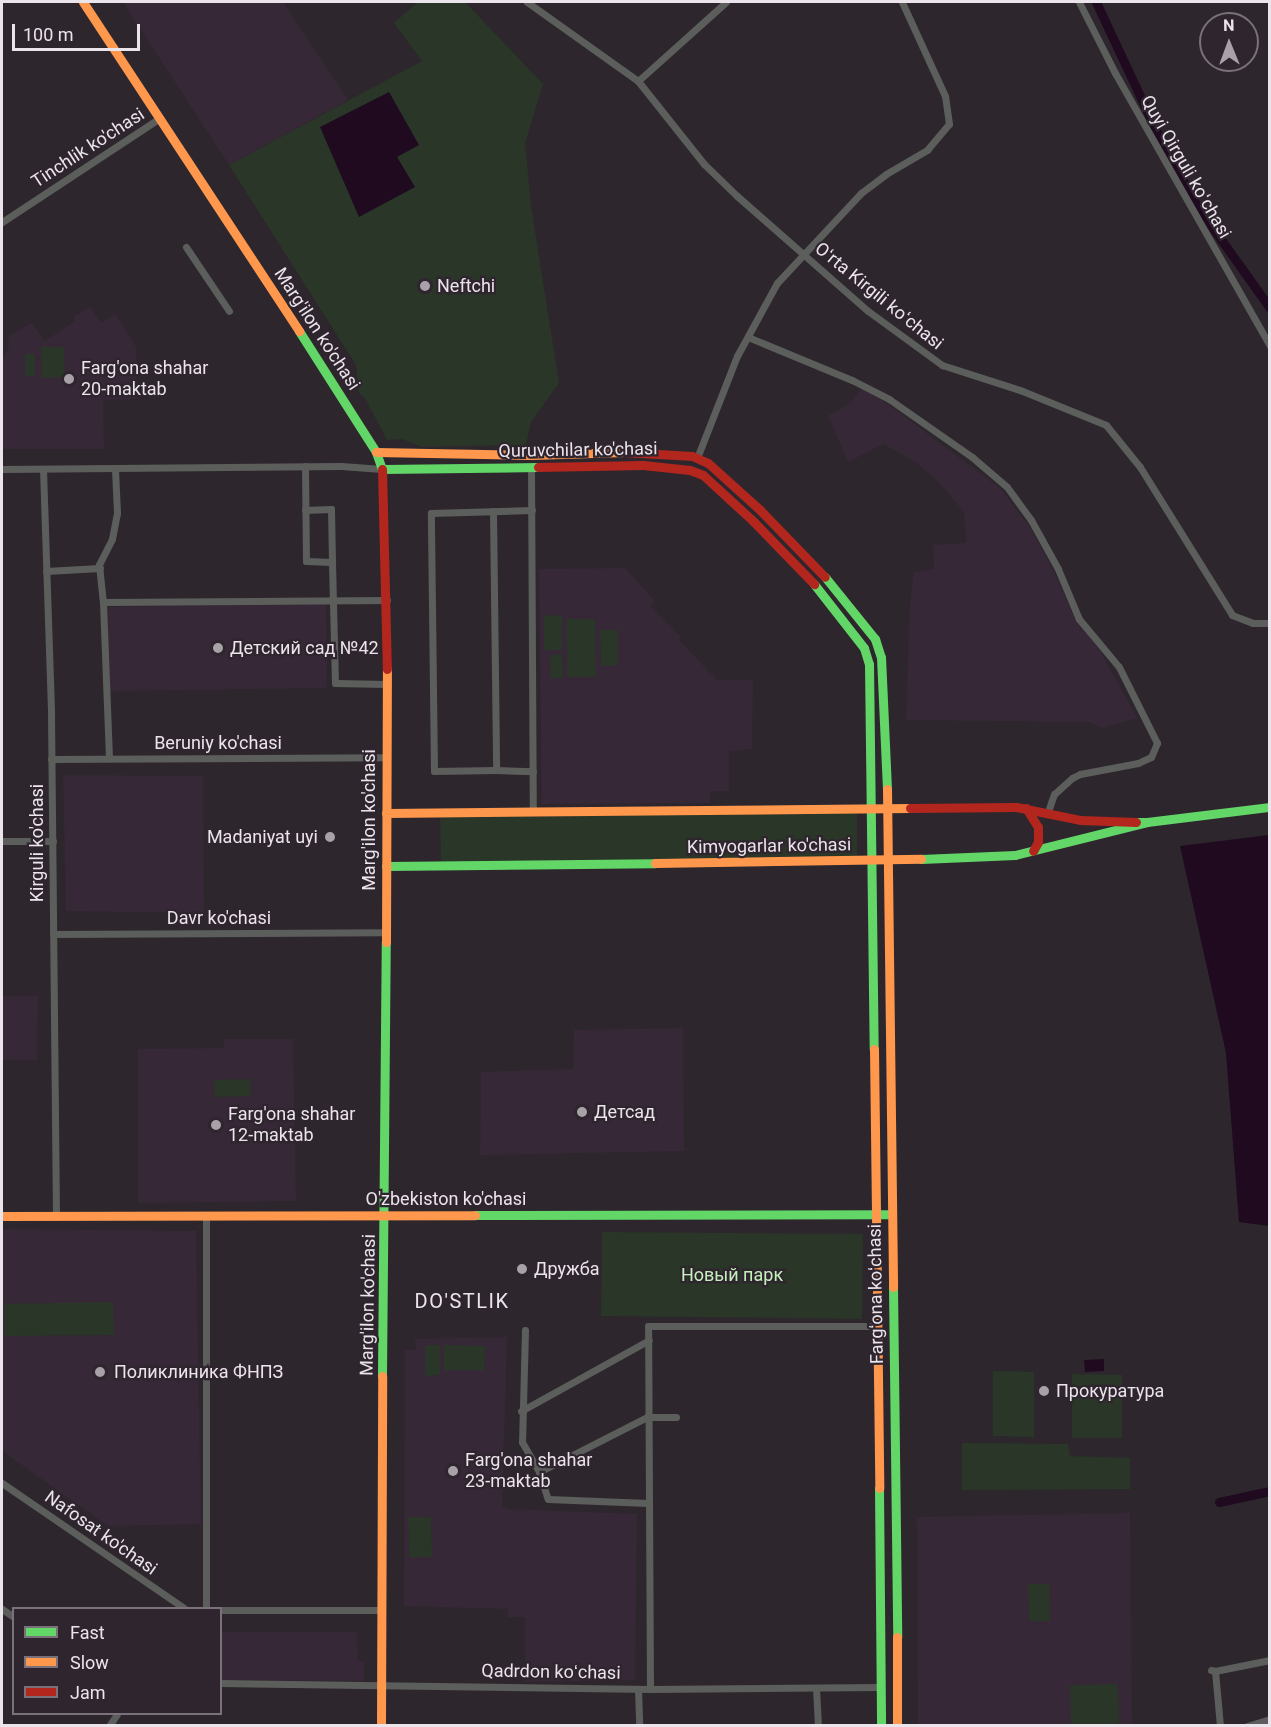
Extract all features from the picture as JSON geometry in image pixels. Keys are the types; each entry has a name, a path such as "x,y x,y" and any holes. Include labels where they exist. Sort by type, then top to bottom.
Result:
{"street":[{"name":"Marg'ilon ko'chasi","path":"83,2 376,452 382,469 387,600 386,1216 382,1333 381,1725"},
{"name":"Oʻrta Kirgili koʻchasi","path":"526,2 638,81 704,164 868,311 942,365 1020,390 1106,425 1140,467 1232,615 1253,623 1269,623"},
{"path":"638,81 726,2"},
{"path":"697,458 737,356 777,283 861,193 886,174 927,150 949,124 945,96 902,2"},
{"name":"Quyi Qirguli koʻchasi","path":"1079,2 1115,74 1269,346"},
{"name":"Tinchlik ko'chasi","path":"2,222 160,118"},
{"path":"186,247 229,311"},
{"path":"748,337 852,380 889,399 972,457 1007,487 1031,520 1058,569 1079,619 1119,667 1157,743 1151,757 1138,763 1080,774 1072,778 1054,794 1047,814"},
{"name":"Quruvchilar ko'chasi","path":"376,452 531,455 643,451 670,452 708,463 760,510 837,590 875,639 881,657 884,689 888,808 887,861"},
{"name":"Quruvchilar ko'chasi","path":"2,470 304,466 382,469 643,465 690,470 703,475 753,521 826,596 864,648 869,664 872,861"},
{"path":"304,466 306,561 332,562"},
{"path":"531,467 533,812"},
{"name":"Kirguli ko'chasi","path":"43,469 53,841 56,1216"},
{"path":"109,758 100,568 112,539 117,513 115,469"},
{"path":"305,510 331,509 334,683 386,684"},
{"path":"532,510 431,513 434,771 533,771"},
{"path":"494,512 496,770"},
{"path":"46,570 100,568"},
{"path":"103,603 387,600"},
{"name":"Beruniy ko'chasi","path":"51,759 386,758"},
{"name":"Kimyogarlar ko'chasi","path":"386,866 887,861 1015,855 1147,822 1269,807"},
{"path":"1026,808 1038,827 1038,843 1033,851"},
{"name":"Kimyogarlar ko'chasi","path":"386,813 1026,808 1080,820 1147,822"},
{"path":"2,841 53,841"},
{"name":"Fargʻona koʻchasi","path":"872,861 881,1725"},
{"name":"Fargʻona koʻchasi","path":"887,861 897,1492 897,1725"},
{"name":"Davr ko'chasi","path":"52,934 386,932"},
{"name":"O'zbekiston ko'chasi","path":"2,1216 891,1214"},
{"path":"206,1216 206,1607"},
{"path":"650,1689 648,1326 876,1326"},
{"path":"525,1330 521,1411 522,1442 539,1472 548,1499 648,1503"},
{"path":"521,1411 649,1340"},
{"path":"539,1472 647,1417 676,1417"},
{"name":"Nafosat ko'chasi","path":"2,1483 183,1607"},
{"path":"222,1610 381,1610"},
{"path":"1220,1725 1213,1670 1269,1660"},
{"name":"Qadrdon koʻchasi","path":"222,1683 638,1689 880,1688"},
{"path":"816,1688 818,1725"},
{"path":"638,1689 639,1725"},
{"path":"1247,1725 1269,1719"}],"shaded area":[{"path":"123,2 283,2 348,100 229,165"},
{"path":"389,92 419,145 397,157 415,187 359,217 320,127"},
{"name":"Farg'ona shahar 20-maktab","path":"90,307 101,323 115,314 136,347 137,399 103,400 104,449 2,449 2,359 9,349 7,344 10,342 7,337 31,323 45,341 75,321 73,317"},
{"path":"862,388 892,407 1000,488 1029,526 1074,616 1100,651 1137,718 1101,728 1091,722 906,720 910,602 914,572 934,569 933,545 966,543 964,512 937,480 914,461 883,444 848,462 828,416 850,403"},
{"path":"625,568 655,601 650,606 682,638 679,640 717,680 753,680 752,749 729,751 729,791 710,791 710,803 542,804 539,569"},
{"name":"Детский сад №42","path":"326,604 327,688 110,691 108,607"},
{"path":"63,775 203,776 204,913 66,911"},
{"path":"1270,835 1269,1226 1239,1222 1226,1053 1180,846"},
{"path":"2,996 38,996 37,1060 2,1060"},
{"name":"Детсад","path":"683,1028 684,1151 480,1155 481,1072 573,1069 574,1030"},
{"name":"Farg'ona shahar 12-maktab","path":"224,1039 293,1039 296,1201 138,1203 138,1049 224,1048"},
{"name":"Поликлиника ФНПЗ","path":"2,1229 196,1231 201,1524 108,1526 2,1451"},
{"path":"507,1337 502,1506 508,1509 637,1514 635,1680 525,1682 525,1617 508,1617 508,1609 404,1606 405,1350 416,1350 415,1339"},
{"path":"1104,1359 1104,1371 1085,1372 1084,1360"},
{"path":"1130,1513 1132,1725 918,1725 917,1517"},
{"path":"222,1632 357,1632 358,1661 364,1661 364,1681 222,1680"}],"green space":[{"name":"Neftchi","path":"418,2 465,2 543,84 525,143 531,206 559,383 531,422 526,445 422,447 402,439 387,440 365,398 359,393 356,365 229,165 422,61 394,23"},
{"path":"41,347 64,347 65,377 42,378"},
{"path":"25,354 35,354 35,376 25,376"},
{"path":"562,615 562,650 544,650 544,616"},
{"path":"566,619 595,619 596,677 567,677"},
{"path":"600,630 618,630 618,665 601,666"},
{"path":"550,655 562,655 563,678 551,678"},
{"path":"857,809 857,861 441,866 440,813"},
{"path":"250,1079 251,1096 215,1097 214,1080"},
{"name":"Новый парк","path":"602,1232 863,1234 862,1319 601,1316"},
{"path":"113,1302 114,1335 4,1336 4,1304"},
{"path":"425,1345 440,1345 440,1375 425,1376"},
{"path":"444,1345 485,1346 484,1370 444,1370"},
{"path":"993,1371 1034,1372 1034,1437 993,1436"},
{"path":"1072,1374 1122,1375 1122,1438 1072,1438"},
{"path":"962,1443 1068,1444 1070,1456 1130,1458 1130,1489 962,1490"},
{"path":"408,1517 431,1517 432,1557 409,1557"},
{"path":"1028,1584 1049,1584 1050,1621 1029,1621"},
{"path":"1118,1684 1119,1725 1071,1725 1070,1685"}],"waterway":[{"path":"1096,2 1155,128 1195,203 1270,308"},
{"path":"1219,1502 1270,1491"}],"traffic: fast":[{"path":"299,331 376,452 382,469 538,467"},
{"path":"825,577 875,639 881,657 887,789"},
{"path":"814,584 864,648 869,664 874,1049"},
{"path":"1147,822 1270,807"},
{"path":"921,859 1015,855 1147,822 1136,822"},
{"path":"386,866 655,863"},
{"path":"382,1376 386,942"},
{"path":"475,1215 891,1214"},
{"path":"893,1287 897,1637"},
{"path":"879,1488 881,1726"}],"traffic: slow":[{"path":"83,2 299,331"},
{"path":"376,452 531,455 624,452"},
{"path":"386,942 387,669"},
{"path":"887,789 893,1287"},
{"path":"386,813 910,808"},
{"path":"655,863 921,859"},
{"path":"874,1049 879,1488"},
{"path":"2,1216 475,1215"},
{"path":"381,1726 382,1376"},
{"path":"897,1637 897,1726"}],"traffic: jam":[{"path":"624,452 692,456 708,463 760,510 825,577"},
{"path":"538,467 643,465 690,470 703,475 753,521 814,584"},
{"path":"382,469 387,669"},
{"path":"910,808 1016,807 1080,820 1136,822"},
{"path":"1026,808 1038,827 1038,842 1033,851"}],"place":[{"name":"Neftchi","path":"425,286"},
{"name":"Farg'ona shahar 20-maktab","path":"69,379"},
{"name":"Детский сад №42","path":"218,648"},
{"name":"Madaniyat uyi","path":"330,837"},
{"name":"Детсад","path":"582,1112"},
{"name":"Farg'ona shahar 12-maktab","path":"216,1125"},
{"name":"Дружба","path":"522,1269"},
{"name":"Поликлиника ФНПЗ","path":"100,1372"},
{"name":"Прокуратура","path":"1044,1391"},
{"name":"Farg'ona shahar 23-maktab","path":"453,1471"}],"district":[{"name":"DO'STLIK","path":"462,1301"}]}
